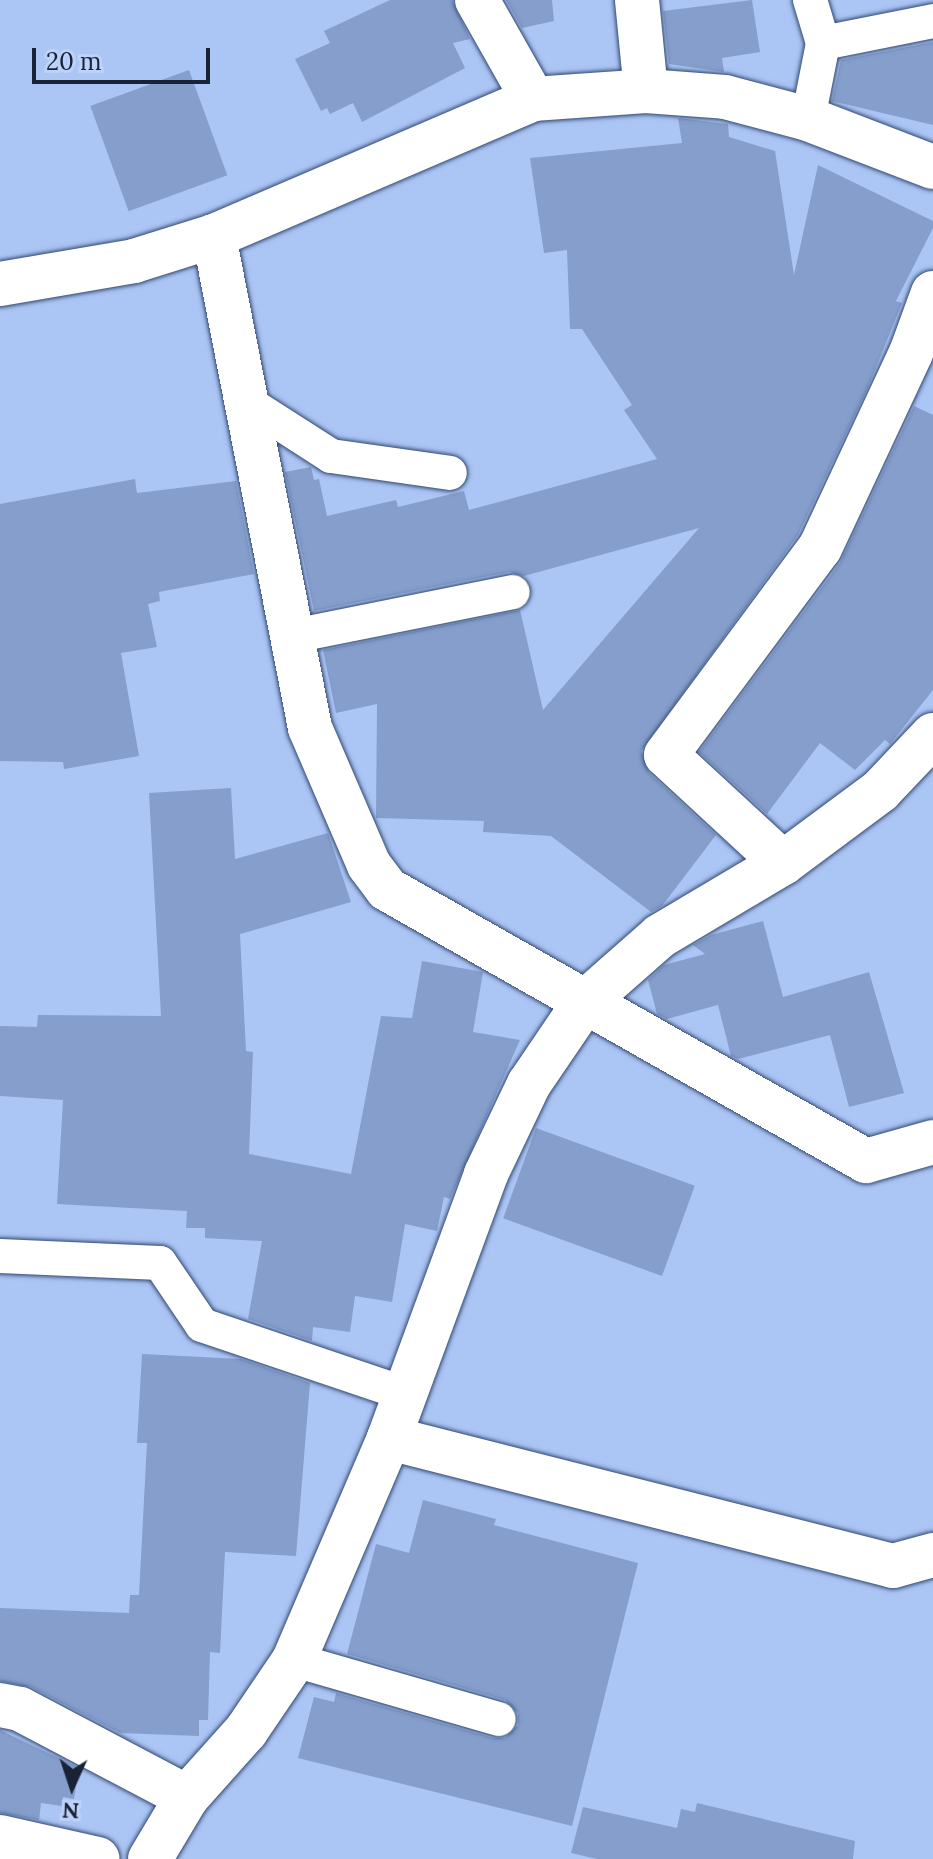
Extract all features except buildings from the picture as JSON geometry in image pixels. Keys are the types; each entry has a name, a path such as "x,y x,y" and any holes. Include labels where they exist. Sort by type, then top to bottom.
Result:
{"street":[{"path":"477,0 533,99"},
{"path":"637,0 646,91"},
{"path":"0,284 134,261 214,236 533,99 646,91 725,97 808,119 933,167"},
{"path":"214,236 250,404 310,728 369,865 387,889 866,1161 933,1142"},
{"path":"783,863 666,755 820,548 911,353 933,293"},
{"path":"150,1859 187,1797 246,1731 294,1660 389,1438 486,1174 529,1084 584,1003 660,936 783,863 880,791 933,735"},
{"path":"389,1438 893,1566 933,1555"},
{"path":"0,1705 20,1709 187,1797"},
{"path":"0,1837 98,1859"}],"lane":[{"path":"808,119 823,43 810,0"},
{"path":"823,43 933,21"},
{"path":"250,404 331,456 450,473"},
{"path":"293,636 513,592"},
{"path":"0,1256 160,1263 202,1325 406,1394"},
{"path":"294,1660 499,1719"}]}
